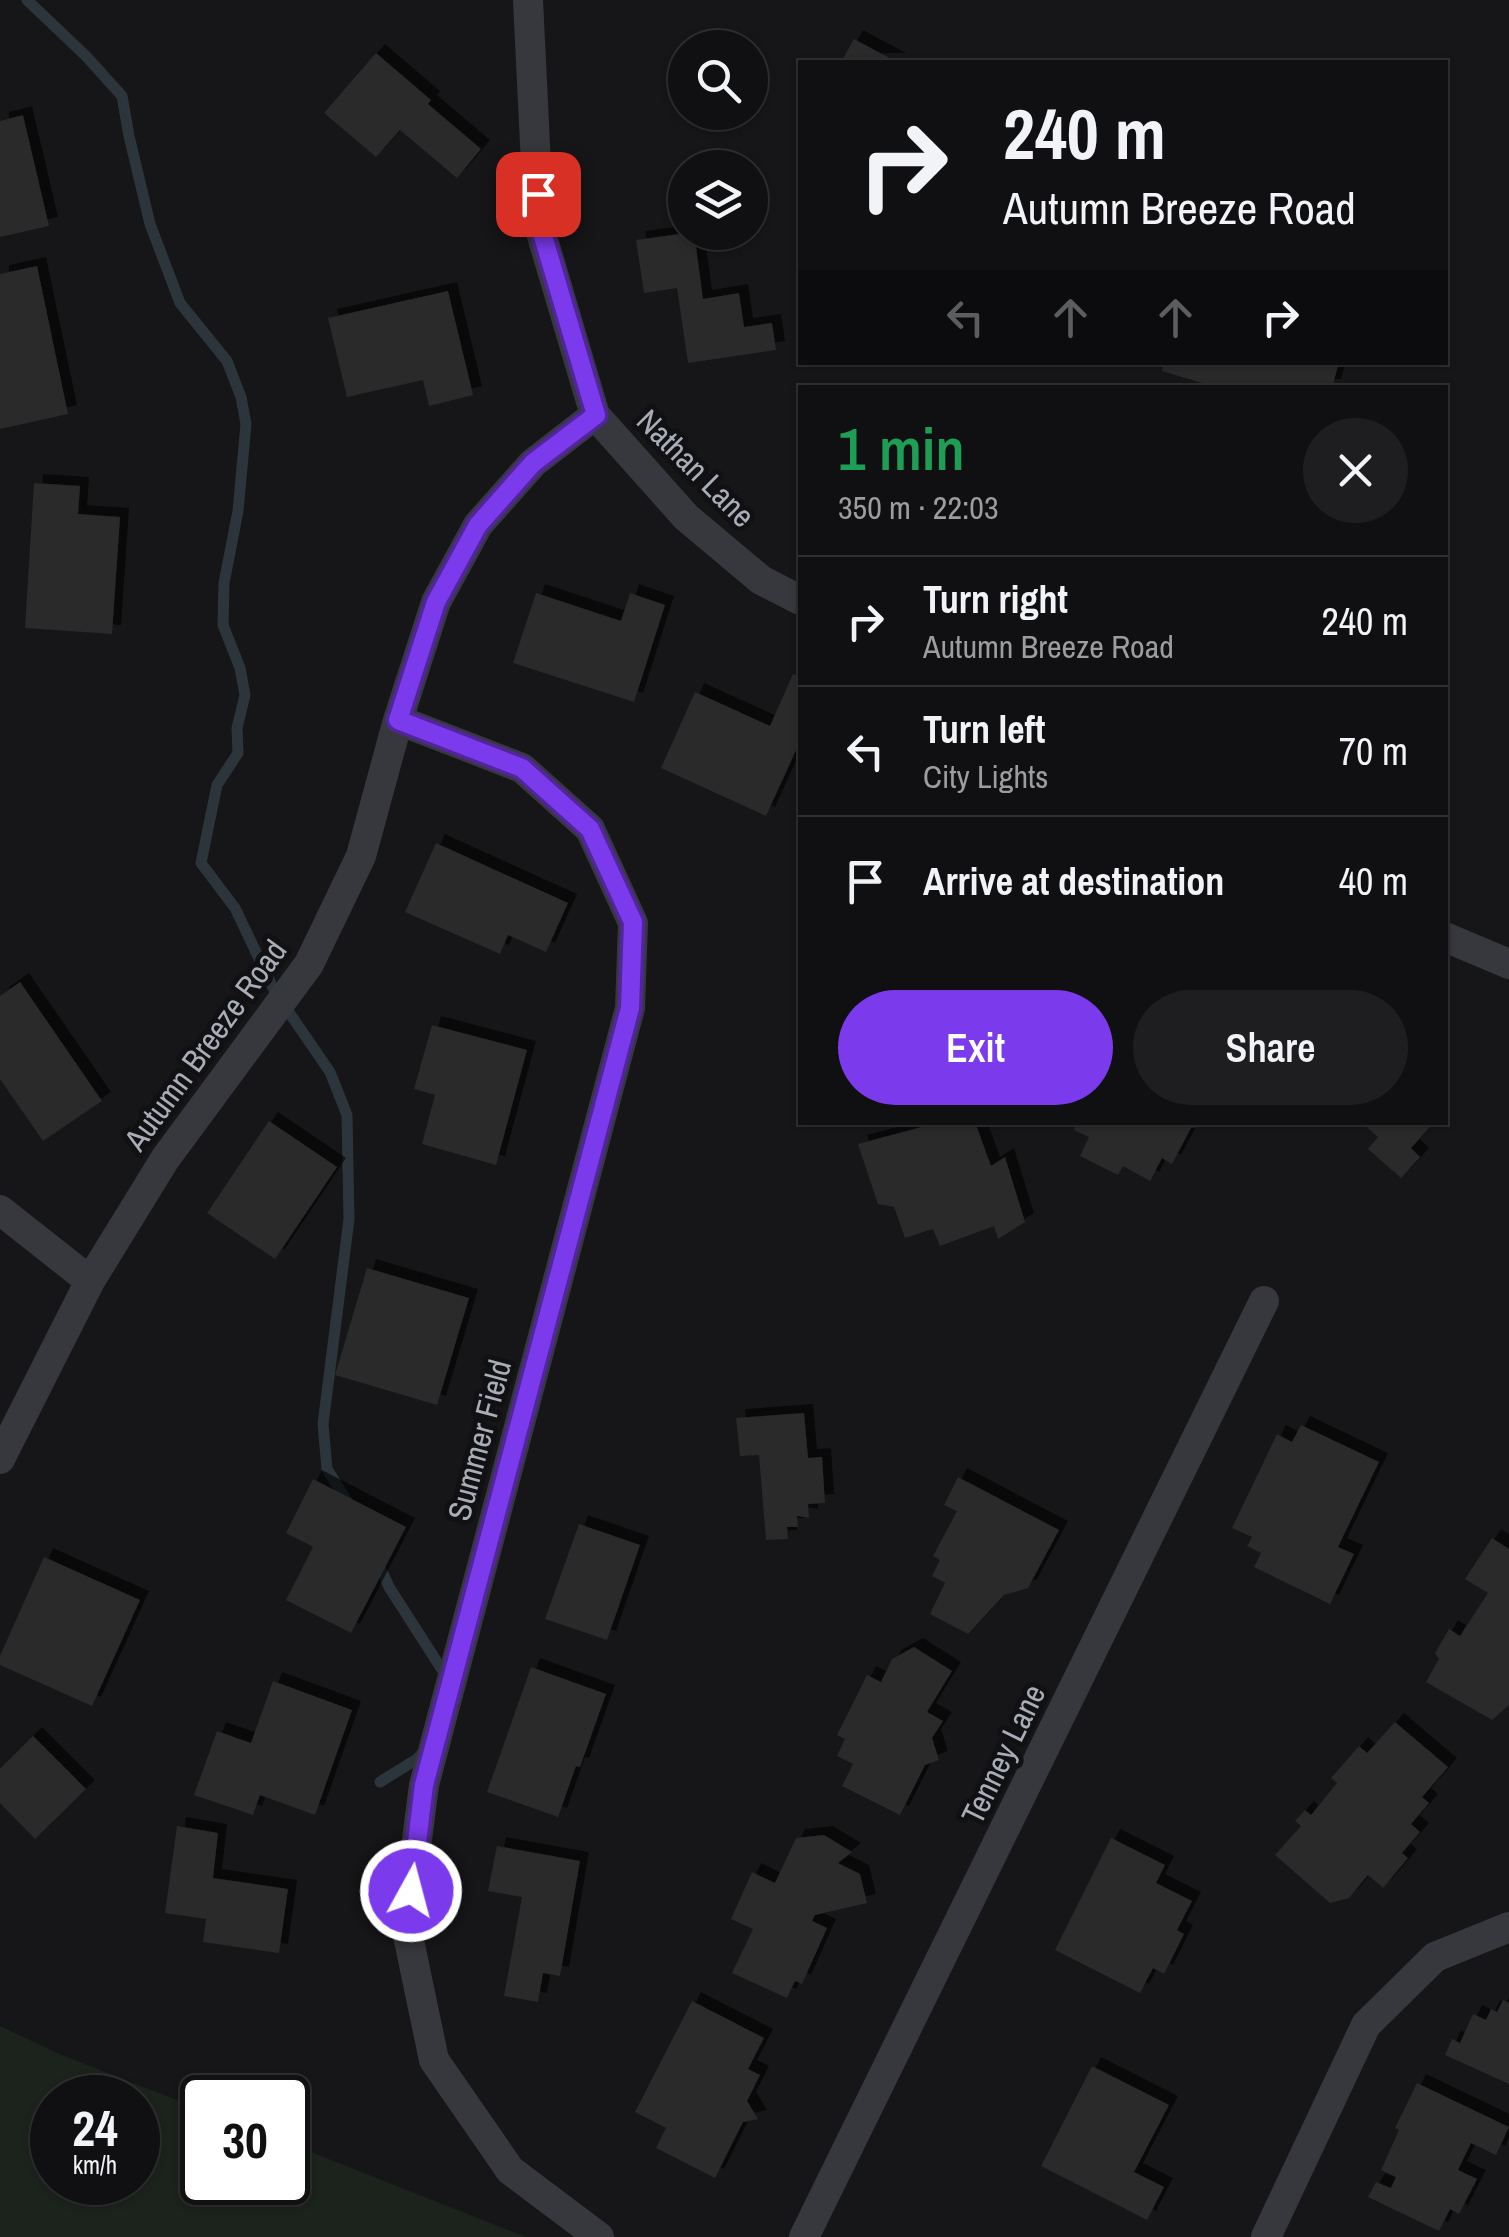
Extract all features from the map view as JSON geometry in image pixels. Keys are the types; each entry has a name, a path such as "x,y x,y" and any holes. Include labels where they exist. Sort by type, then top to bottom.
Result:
{"street":[{"path":"528,0 540,226 596,415"},
{"name":"Nathan Lane","path":"596,415 686,517 761,580 798,599"},
{"name":"Autumn Breeze Road","path":"0,1460 90,1281 165,1158 310,964 361,856 398,720 436,602 478,525 533,463 596,415"},
{"name":"Summer Field","path":"398,720 522,768 590,829 633,922 630,1008 424,1785 406,1926 434,2060 510,2170 597,2236"},
{"path":"1448,938 1509,964"},
{"path":"0,1210 90,1281"},
{"name":"Tenney Lane","path":"804,2237 1264,1301"},
{"path":"1266,2237 1366,2026 1434,1957 1509,1927"}],"shaded area":[{"path":"0,2026 113,2075 30,2075 30,2205 160,2205 160,2093 180,2101 180,2205 310,2205 310,2152 526,2237 0,2237"}],"building":[{"path":"854,39 893,60 842,60"},
{"path":"376,53 481,149 457,178 400,130 376,157 324,113"},
{"path":"23,115 49,226 0,237 0,121"},
{"path":"668,236 668,250 696,250 703,299 739,293 744,327 772,323 776,350 688,363 677,288 644,293 636,240"},
{"path":"37,266 68,414 0,429 0,274"},
{"path":"448,291 473,395 429,406 423,380 347,397 328,318"},
{"path":"1163,365 1338,365 1333,385 1209,385 1162,371"},
{"path":"34,483 80,486 78,514 120,517 112,634 25,628"},
{"path":"536,593 621,621 630,593 665,605 634,702 513,663"},
{"path":"793,674 798,676 798,749 766,816 661,768 695,692 770,726"},
{"path":"436,843 568,903 546,952 508,935 500,954 405,912"},
{"path":"20,982 102,1101 43,1141 0,1079 0,996"},
{"path":"432,1025 527,1050 496,1165 422,1144 435,1095 414,1089"},
{"path":"269,1121 337,1167 275,1259 207,1213"},
{"path":"929,1125 976,1125 991,1166 1005,1157 1025,1222 998,1239 994,1226 940,1246 933,1229 905,1238 894,1207 878,1204 858,1144"},
{"path":"1076,1125 1216,1125 1191,1128 1172,1164 1162,1158 1150,1181 1123,1166 1118,1175 1080,1156 1089,1137 1074,1130"},
{"path":"1364,1125 1431,1126 1411,1148 1420,1157 1401,1178 1368,1149 1378,1137"},
{"path":"367,1268 469,1298 437,1405 335,1375"},
{"path":"804,1413 808,1458 822,1457 825,1503 808,1504 809,1518 797,1516 798,1527 787,1527 788,1539 766,1540 759,1455 740,1456 736,1418"},
{"path":"1301,1425 1379,1462 1338,1547 1354,1554 1330,1604 1254,1567 1261,1553 1247,1546 1252,1537 1232,1528 1277,1434 1292,1442"},
{"path":"958,1477 1059,1530 1028,1588 1004,1595 968,1634 930,1614 945,1583 932,1576 940,1560 933,1556 957,1511 944,1505"},
{"path":"313,1479 406,1527 351,1633 286,1600 313,1547 286,1533"},
{"path":"579,1524 640,1545 607,1640 545,1619"},
{"path":"1492,1538 1509,1549 1509,1705 1492,1720 1426,1682 1439,1659 1435,1653 1449,1629 1460,1636 1488,1593 1465,1579"},
{"path":"44,1557 140,1600 92,1706 0,1665 0,1656"},
{"path":"914,1647 952,1671 927,1712 943,1721 932,1738 939,1760 925,1765 900,1815 842,1786 853,1764 837,1756 845,1739 837,1735 867,1675 881,1682 892,1659"},
{"path":"531,1667 606,1694 558,1817 487,1792"},
{"path":"273,1681 352,1710 315,1815 260,1795 253,1815 194,1795 217,1731 251,1743"},
{"path":"1395,1722 1448,1767 1422,1797 1429,1803 1411,1824 1420,1832 1402,1853 1408,1858 1383,1888 1368,1875 1349,1898 1330,1903 1275,1855 1301,1826 1295,1821 1305,1810 1311,1815 1337,1783 1331,1778 1359,1746 1367,1753"},
{"path":"33,1736 86,1789 35,1839 0,1803 0,1769"},
{"path":"177,1826 218,1833 213,1878 288,1889 279,1953 203,1942 206,1919 165,1913"},
{"path":"824,1835 852,1852 838,1863 860,1874 867,1903 815,1915 812,1921 827,1928 802,1984 795,1981 787,1998 732,1973 753,1929 731,1919 752,1872 775,1883 796,1838"},
{"path":"1111,1838 1165,1865 1156,1883 1192,1901 1177,1930 1184,1934 1164,1974 1153,1968 1140,1993 1055,1950"},
{"path":"497,1846 580,1861 560,1976 543,1973 538,2002 504,1996 522,1897 488,1891"},
{"path":"1503,2000 1509,2003 1509,2084 1445,2055 1452,2039 1460,2043 1473,2014 1486,2020 1491,2009 1497,2012"},
{"path":"692,2001 764,2038 748,2069 760,2075 747,2101 758,2119 743,2122 715,2178 656,2148 666,2128 635,2112"},
{"path":"1092,2066 1169,2105 1134,2172 1164,2187 1147,2220 1041,2166"},
{"path":"1417,2083 1509,2127 1496,2155 1471,2143 1458,2170 1477,2179 1459,2214 1450,2209 1439,2231 1368,2197 1376,2182 1391,2188 1396,2177 1381,2170 1399,2130 1395,2128"}],"waterway":[{"path":"27,0 122,96 150,224 180,303 227,361 241,397 246,424 238,511 224,583 223,625 240,668 245,695 237,728 238,753 217,785 201,863 235,908 275,992 330,1072 347,1115 349,1219 323,1424 327,1469 350,1506"},
{"path":"378,1562 389,1587 448,1679"},
{"path":"380,1782 425,1750"}],"route":[{"path":"411,1891 424,1785 630,1008 633,922 590,829 522,768 398,720 436,602 478,525 533,463 596,415 540,226 538,194"}]}
